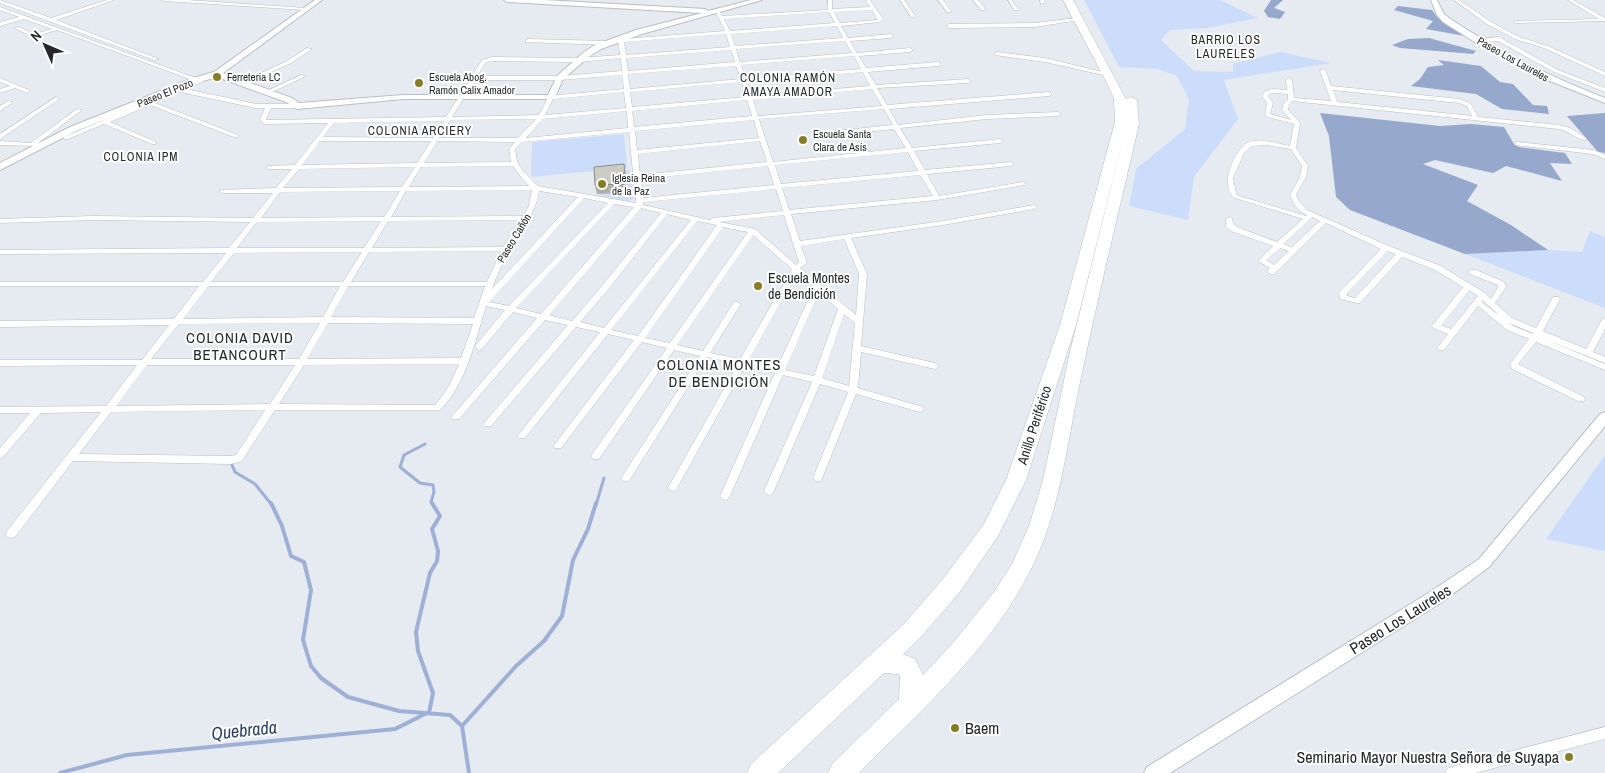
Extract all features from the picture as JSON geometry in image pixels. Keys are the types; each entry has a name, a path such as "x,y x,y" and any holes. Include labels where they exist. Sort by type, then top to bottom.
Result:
{"highway":[{"name":"Anillo Periférico","path":"760,773 912,631 951,586 991,530 1016,480 1068,325 1121,122 1120,99 1068,0"},
{"name":"Anillo Periférico","path":"840,773 910,705 964,647 1020,570 1038,534 1046,509 1070,387 1133,124 1131,97 1077,0"},
{"path":"881,662 903,664 909,670 913,685 910,705"}],"street":[{"path":"51,20 112,0"},
{"path":"164,0 305,9"},
{"name":"Paseo El Pozo","path":"0,167 37,145 196,80 217,74 319,0"},
{"path":"507,0 717,11"},
{"path":"621,40 639,32 759,0"},
{"path":"830,0 830,10 937,198"},
{"path":"528,41 608,43 621,40 880,21 881,19 868,0"},
{"path":"902,0 913,16"},
{"path":"940,0 949,11"},
{"path":"975,0 983,9"},
{"path":"1010,0 1016,9"},
{"name":"Paseo Los Laureles","path":"1434,0 1441,15 1446,20 1480,41 1540,75 1605,101"},
{"path":"1456,0 1489,23 1517,38 1546,47 1605,74"},
{"path":"1570,0 1604,20"},
{"path":"0,1 156,59 146,63"},
{"path":"0,8 196,80"},
{"path":"722,18 873,8"},
{"path":"673,487 796,268 803,263 728,32 717,11"},
{"path":"0,24 34,14"},
{"path":"949,26 1035,25 1077,18"},
{"path":"1516,22 1604,20"},
{"path":"17,28 35,36 56,29"},
{"path":"70,457 237,459 302,361 346,284 484,61 579,60 891,36"},
{"path":"1480,41 1517,38"},
{"path":"1499,39 1556,71 1605,90"},
{"path":"456,417 544,317 639,203 621,40"},
{"path":"536,188 529,183 515,164 512,149 541,117 560,78 587,54 608,43"},
{"path":"242,83 289,62 309,49"},
{"path":"449,78 560,78 910,50"},
{"path":"997,54 1045,60 1108,74"},
{"path":"180,90 268,108 330,105 379,98 551,97 938,64"},
{"path":"1323,71 1335,104"},
{"path":"66,138 217,74 289,100 297,106"},
{"path":"268,92 303,76"},
{"path":"0,80 27,91"},
{"path":"1289,80 1291,96 1285,110 1297,123"},
{"path":"268,108 263,120 265,122 541,117 874,87 968,81"},
{"path":"0,91 15,86"},
{"path":"1330,88 1460,101 1469,105 1476,120"},
{"path":"1297,123 1274,118 1267,114 1270,103 1265,96 1266,93 1272,91 1335,104 1476,120 1560,127 1568,129 1584,138"},
{"path":"319,139 520,140 1049,94"},
{"path":"0,137 56,99"},
{"path":"0,109 10,102"},
{"path":"150,103 236,136"},
{"path":"0,143 37,145 79,110"},
{"path":"836,133 987,117 1058,114"},
{"path":"10,534 107,408 234,250 333,120"},
{"path":"105,122 154,143"},
{"path":"1297,123 1293,148 1305,166 1303,176 1293,195 1300,207 1309,216"},
{"path":"634,152 763,139"},
{"path":"637,177 1000,141"},
{"path":"1293,148 1266,143 1250,144 1241,152 1230,178 1233,194 1325,220 1400,254 1438,268 1468,286 1510,328 1605,360"},
{"path":"1517,144 1594,152 1605,157"},
{"path":"270,167 298,165 515,164"},
{"path":"222,191 536,188 612,202 639,203 1011,164"},
{"path":"705,221 937,198 1023,184"},
{"name":"Paseo Cañón","path":"273,407 428,409 437,408 445,403 464,361 489,284 506,249 536,201 536,188"},
{"path":"484,303 583,196"},
{"path":"478,347 511,309 612,202"},
{"path":"639,203 665,212 752,231 859,322"},
{"path":"796,244 943,223 1034,207"},
{"path":"488,424 665,212"},
{"path":"1309,216 1263,259 1262,261 1272,270 1325,220"},
{"path":"0,221 94,218 257,220 527,218"},
{"path":"522,436 695,219"},
{"path":"1230,219 1228,225 1234,229 1293,250"},
{"path":"558,446 640,339 722,224"},
{"path":"596,456 752,231"},
{"path":"818,478 853,390 863,274 846,236"},
{"path":"1386,248 1343,293 1343,297 1357,301 1400,254"},
{"path":"0,252 506,249"},
{"path":"1473,272 1501,284 1502,287 1491,304"},
{"path":"0,284 489,284"},
{"path":"1453,333 1436,326 1468,286"},
{"path":"725,496 817,288"},
{"path":"1479,299 1491,304 1509,320 1536,336 1605,367"},
{"path":"1441,348 1479,299"},
{"path":"1556,299 1536,336 1514,364 1515,367 1582,398"},
{"path":"484,303 817,380 920,409"},
{"path":"626,478 737,304"},
{"path":"769,491 817,380 842,309"},
{"path":"0,324 325,320 478,321"},
{"path":"1588,353 1605,321"},
{"path":"857,348 935,366"},
{"path":"0,363 464,361"},
{"path":"0,410 273,407"},
{"path":"0,454 39,409"},
{"name":"Paseo Los Laureles","path":"1153,773 1436,597 1484,563 1605,417"},
{"path":"1451,773 1605,733"}],"shaded area":[{"path":"1084,0 1220,0 1258,18 1207,28 1170,30 1161,40 1194,71 1233,72 1233,64 1280,52 1331,63 1224,80 1238,119 1194,177 1188,220 1129,206 1136,169 1185,129 1189,99 1177,76 1157,69 1119,67"},
{"path":"1271,0 1283,0 1274,8 1285,12 1280,19 1268,17 1264,11"},
{"path":"1398,6 1432,10 1438,18 1465,36 1426,29 1433,21 1394,10"},
{"path":"1429,38 1476,51 1473,54 1400,48 1392,45 1408,39"},
{"path":"1438,60 1481,66 1500,82 1513,84 1533,105 1547,106 1549,114 1502,109 1476,94 1411,86 1420,79 1428,67 1444,65"},
{"path":"1320,113 1440,126 1471,124 1504,127 1514,144 1519,147 1565,153 1572,164 1550,163 1562,181 1506,166 1493,173 1435,160 1423,164 1478,185 1467,201 1511,225 1548,250 1465,254 1350,210 1336,197 1329,136"},
{"path":"1605,113 1605,153 1598,152 1567,116"},
{"path":"624,134 627,168 531,177 532,142"},
{"path":"630,170 634,199 628,201 597,195 625,193 596,174"},
{"path":"1590,231 1605,237 1605,308 1465,254 1548,250 1582,252"},
{"path":"1605,455 1605,551 1546,539"}],"building":[{"path":"624,164 624,184 595,185 594,167"}],"waterway":[{"path":"425,444 404,455 400,467 420,483 433,485 434,492 431,502 433,505"},
{"path":"232,465 235,472 255,484 272,505"},
{"path":"596,505 604,478"},
{"path":"429,713 433,693 418,651 416,632 430,573 437,561 438,551 432,529 440,516 432,503"},
{"path":"462,726 516,666 544,641 562,616 573,560 588,529 596,503"},
{"path":"272,505 282,526 291,556 304,562 311,590 303,640 311,666 321,678 348,697 399,711 427,713"},
{"name":"Quebrada","path":"60,773 127,755 395,729 427,713"},
{"path":"427,713 450,715 462,726"},
{"path":"462,726 469,773"}],"place":[{"name":"Ferreteria LC","path":"217,77"},
{"name":"Escuela Abog. Ramón Calix Amador","path":"419,83"},
{"name":"Escuela Santa Clara de Asís","path":"803,140"},
{"name":"Iglesia Reina de la Paz","path":"602,184"},
{"name":"Escuela Montes de Bendición","path":"758,286"},
{"name":"Baem","path":"955,728"},
{"name":"Seminario Mayor Nuestra Señora de Suyapa","path":"1569,757"}],"district":[{"name":"BARRIO LOS LAURELES","path":"1226,47"},
{"name":"COLONIA RAMÓN AMAYA AMADOR","path":"788,85"},
{"name":"COLONIA ARCIERY","path":"420,131"},
{"name":"COLONIA IPM","path":"141,157"},
{"name":"COLONIA DAVID BETANCOURT","path":"240,346"},
{"name":"COLONIA MONTES DE BENDICIÓN","path":"719,372"}]}
